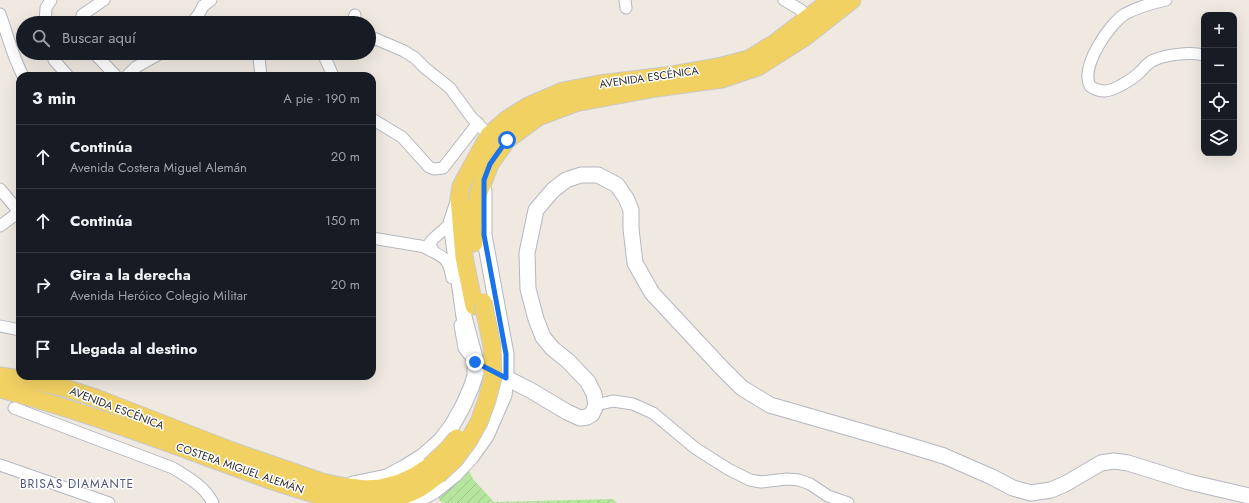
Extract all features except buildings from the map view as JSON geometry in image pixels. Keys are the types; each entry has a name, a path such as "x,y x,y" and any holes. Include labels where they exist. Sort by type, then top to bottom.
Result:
{"main road":[{"name":"AVENIDA ESCÉNICA","path":"482,162 484,129 506,120 528,106 563,91 599,84 665,76 722,66 749,59 775,43 832,0"},
{"path":"482,162 507,140 538,117 575,103 656,88 722,79 758,67 805,37 852,0"},
{"name":"COSTERA MIGUEL ALEMÁN","path":"478,304 473,224 478,195 484,180 482,162"},
{"name":"COSTERA MIGUEL ALEMÁN","path":"0,389 107,421 301,490 342,496 363,502 399,496 420,488 434,471 455,459 469,440 479,422 493,377 492,346 464,257 459,198 461,186 482,162"},
{"path":"475,362 580,418 587,417 592,414 596,405 594,394 588,382 568,361 552,348 543,337 531,304 528,289 527,254 536,210 553,190 566,180 581,175 598,175 617,185 626,198 631,210 631,229 635,263 652,293 742,388 770,405 944,456 1013,488 1031,493 1050,490 1065,484 1101,462 1114,461 1134,465 1189,482 1249,496"},
{"path":"411,503 434,491 454,475 471,457 486,436 504,395 506,354 484,235 484,180"},
{"path":"342,496 404,468 423,456 441,440 453,424 471,388 475,376 475,362 464,317 451,223 459,198"},
{"name":"AVENIDA ESCÉNICA","path":"0,376 16,379"},
{"name":"AVENIDA ESCÉNICA","path":"23,380 65,388 96,398 232,451"},
{"path":"65,388 80,401 94,408 107,421 123,419 157,423"},
{"name":"COSTERA MIGUEL ALEMÁN","path":"232,451 322,482 342,496"}],"street":[{"path":"45,16 46,8 51,0"},
{"path":"82,16 104,0"},
{"path":"197,16 203,6 211,0"},
{"path":"784,0 801,10 806,19"},
{"path":"1166,0 1150,4 1124,15 1108,31 1090,62 1088,77 1090,86 1099,90 1107,91 1123,84 1155,59 1177,54 1201,55"},
{"path":"0,14 10,48 21,72"},
{"path":"376,39 404,51 415,58 450,88 472,118 484,129 443,168 434,169 429,167 402,137 376,121"},
{"path":"54,60 64,72"},
{"path":"101,60 112,72"},
{"path":"131,72 136,67 148,60"},
{"path":"259,60 261,72"},
{"path":"326,60 331,72"},
{"path":"0,189 16,207"},
{"path":"0,226 16,215"},
{"path":"426,248 433,238 451,223"},
{"path":"376,239 443,251 455,256"},
{"path":"426,248 447,260 450,266 464,348 475,362"},
{"path":"0,326 16,329"},
{"path":"596,405 613,401 633,404 653,413 695,448 728,469 750,480 761,482 787,479 799,480 810,484 828,496 848,503"},
{"path":"14,408 177,471 187,476 203,489 213,503"},
{"path":"100,440 107,421"},
{"path":"0,465 110,503"}],"green space":[{"path":"462,457 473,479 494,502 613,499 617,503 444,503 440,501 432,485"}],"district":[{"name":"BRISAS DIAMANTE","path":"77,484"}],"route":[{"path":"475,362 506,378 506,354 502,328 488,263 484,235 484,180 490,164 507,140"}]}
